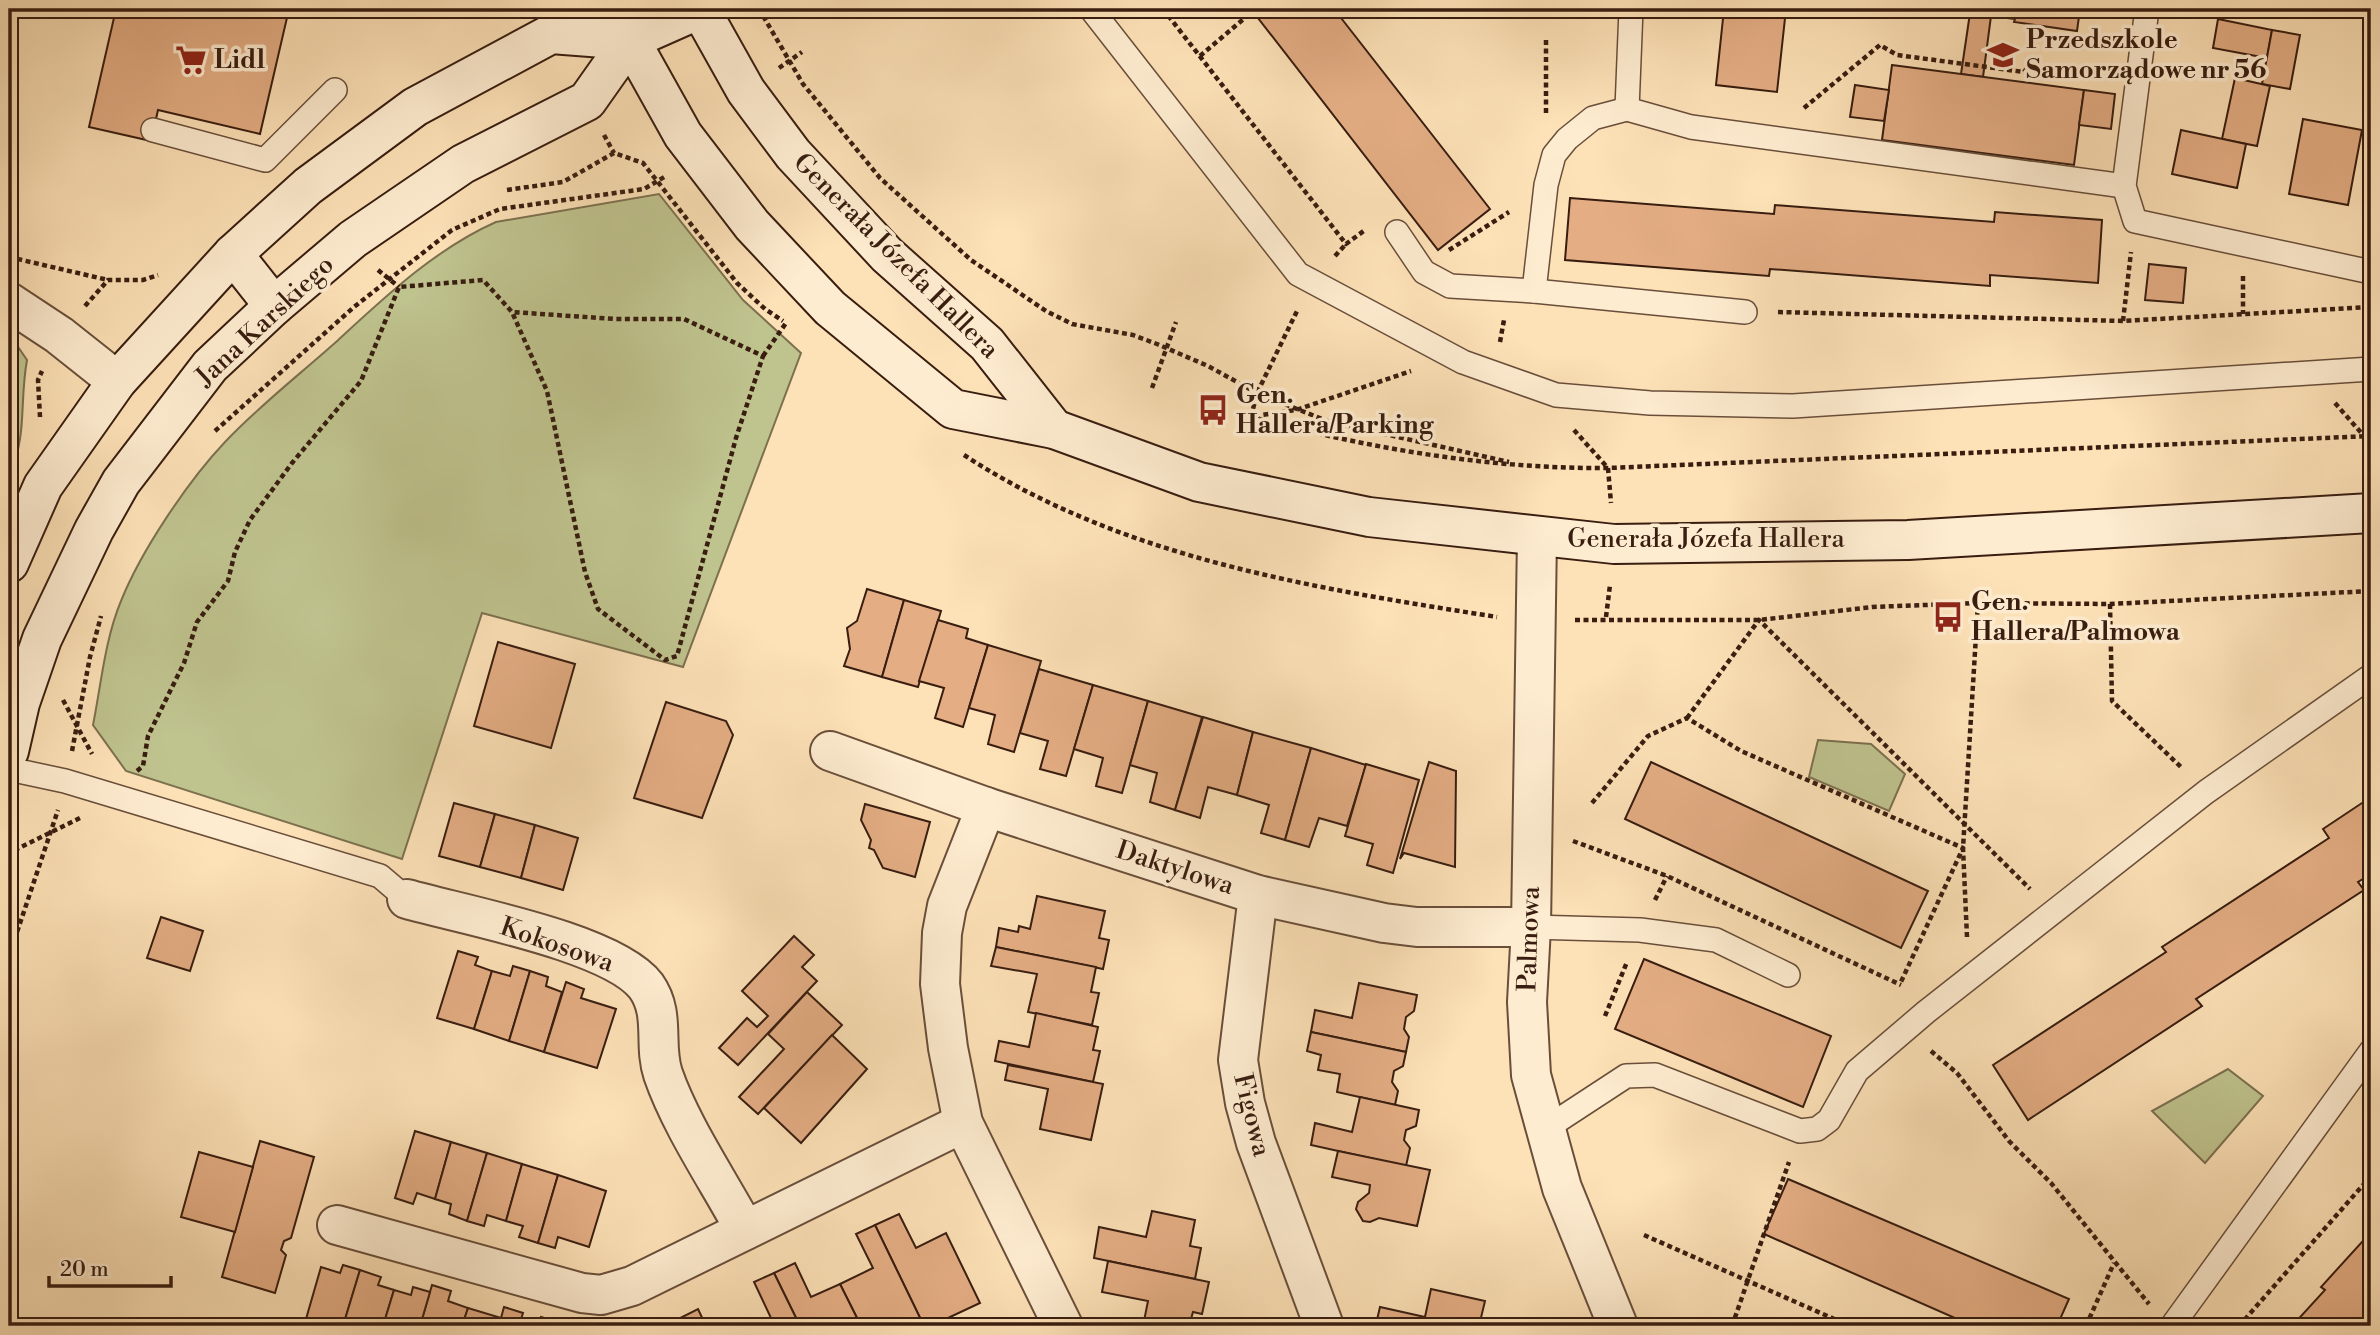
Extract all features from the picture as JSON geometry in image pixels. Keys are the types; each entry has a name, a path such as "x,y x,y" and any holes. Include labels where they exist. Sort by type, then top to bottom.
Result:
{"street":[{"path":"9,563 43,486 117,381 233,254 307,186 426,101 551,34 700,9"},
{"name":"Generała Józefa Hallera","path":"700,9 761,112 826,192 861,229 987,344 1054,429"},
{"name":"Generała Józefa Hallera","path":"623,24 698,155 752,225 830,308 953,409 1054,429 1096,447 1199,482 1369,517 1614,544 1908,540 2371,513"},
{"name":"Jana Karskiego","path":"9,751 20,703 43,639 93,530 121,482 210,366 274,306 353,239 463,164 587,101 623,24"},
{"path":"233,254 274,306"},
{"path":"9,302 59,335 117,381"},
{"name":"Palmowa","path":"1537,537 1531,926 1527,1002 1531,1075 1562,1188 1618,1326"},
{"name":"Daktylowa","path":"830,751 986,807 1258,895 1384,923 1417,927 1531,926"},
{"path":"986,807 947,906 940,953 948,1048 963,1123 1063,1326"},
{"name":"Figowa","path":"1258,895 1238,1060 1256,1143 1324,1326"},
{"name":"Kokosowa","path":"407,899 574,945 615,963 645,985 659,1017 660,1056 671,1092 745,1230"},
{"path":"337,1225 582,1293 601,1295 632,1286 963,1123"}],"lane":[{"path":"1091,9 1298,274 1433,346 1491,373 1556,395 1604,401 1793,406 2371,369"},
{"path":"1627,109 1631,9"},
{"path":"2147,9 2124,186 2135,221 2371,272"},
{"path":"153,130 265,160 335,90"},
{"path":"1534,291 1545,189 1552,160 1567,139 1582,125 1607,112 1627,109 1691,127 2124,186"},
{"path":"1397,232 1421,268 1436,280 1450,286 1534,291 1756,312"},
{"path":"1545,1129 1626,1076 1655,1075 1800,1131 1817,1129 1829,1120 1857,1071 1906,1028 2206,792 2371,676"},
{"path":"9,769 65,780 380,876 407,899"},
{"path":"1531,926 1640,930 1716,940 1788,975"},
{"path":"2172,1326 2371,1051"}],"path":[{"path":"759,9 803,84 880,178 971,260 1046,312 1072,324 1133,335 1167,348 1257,393 1326,421 1536,468"},
{"path":"1163,9 1346,244"},
{"path":"1200,56 1253,11"},
{"path":"1546,37 1546,138 1552,160"},
{"path":"1768,138 1880,45 1897,55 2024,72 2030,64"},
{"path":"761,112 803,84"},
{"path":"495,192 563,183 614,153 643,163"},
{"path":"208,438 433,242 500,209 644,188 698,155"},
{"path":"1421,268 1545,189"},
{"path":"1251,417 1257,393 1314,283 1346,244 1371,225 1397,232"},
{"path":"9,257 108,280"},
{"path":"383,262 376,268 399,287 483,280 512,312 547,391 585,572 598,609 665,660 677,656 736,438 763,356 786,323"},
{"path":"2123,321 2127,270"},
{"path":"135,773 143,766 148,736 184,663 197,622 228,581 235,552 250,520 292,463 361,381 399,287"},
{"path":"2243,292 2243,314"},
{"path":"1756,312 2123,321 2371,307"},
{"path":"512,312 603,316 615,319 684,319 763,356"},
{"path":"1152,388 1176,322"},
{"path":"1251,417 1296,410 1419,369"},
{"path":"1251,417 1348,441 1536,468 1608,468 2371,436"},
{"path":"1572,426 1608,468 1614,544 1606,617"},
{"path":"1534,623 1606,617 1759,620 1872,607 1978,603 2110,604 2371,592"},
{"path":"1968,980 1963,848 1978,603"},
{"path":"2110,604 2112,701 2206,792"},
{"path":"9,956 52,835 77,730 90,656 105,605"},
{"path":"1592,803 1648,736 1687,718 1759,620"},
{"path":"1759,620 2018,877"},
{"path":"9,865 12,852 52,835 82,817 96,760 77,730 60,694"},
{"path":"1687,718 1741,751 1963,848"},
{"path":"1591,848 1667,876 1900,984 1963,848"},
{"path":"1906,1028 1956,1073 2009,1141 2052,1183 2150,1305"},
{"path":"1732,1326 1800,1131"},
{"path":"2239,1326 2371,1176"},
{"path":"1644,1235 1850,1326"},
{"path":"2086,1326 2114,1263"}],"green space":[{"path":"659,194 743,300 801,353 683,667 482,613 402,859 126,771 93,725 107,646 116,616 130,581 153,539 196,476 225,442 265,403 392,291 431,260 474,233 496,222"},
{"path":"9,339 14,341 27,360 19,446 9,477"},
{"path":"1818,740 1871,744 1905,774 1889,811 1809,777"},
{"path":"2228,1069 2263,1096 2205,1163 2152,1111"}],"building":[{"name":"Lidl","path":"116,9 289,9 260,134 158,110 151,141 89,127"},
{"path":"1251,9 1334,9 1490,209 1438,250"},
{"path":"1724,9 1786,9 1777,92 1716,85"},
{"path":"1917,9 2080,9 2077,31 2014,22 2015,19"},
{"path":"1970,13 1991,16 1983,77 1961,74"},
{"path":"2218,19 2272,30 2267,58 2213,48"},
{"path":"2272,30 2300,35 2290,89 2262,84"},
{"path":"1892,65 2084,90 2074,165 1882,140"},
{"path":"2235,78 2270,86 2257,146 2222,139"},
{"path":"1855,85 1889,90 1884,121 1850,117"},
{"path":"2084,90 2115,94 2111,129 2079,125"},
{"path":"2303,119 2362,130 2348,205 2289,194"},
{"path":"2181,130 2246,144 2237,188 2172,174"},
{"path":"1570,198 1774,214 1775,205 1994,222 1995,212 2102,220 2098,283 1990,275 1990,286 1770,269 1769,276 1565,260"},
{"path":"2149,264 2186,268 2183,303 2145,300"},
{"path":"867,589 904,600 882,677 844,666 850,649 847,628 857,621"},
{"path":"904,600 941,611 918,687 882,677"},
{"path":"938,620 968,629 966,638 988,645 963,727 935,718 944,688 919,681"},
{"path":"498,642 575,664 551,748 474,726"},
{"path":"988,645 1041,661 1014,752 988,744 995,715 969,708"},
{"path":"1039,669 1093,685 1066,776 1040,769 1048,741 1020,733"},
{"path":"1093,685 1148,701 1122,793 1096,786 1103,758 1074,749"},
{"path":"1148,701 1202,717 1175,810 1150,802 1157,773 1130,765"},
{"path":"666,702 726,721 733,735 702,818 634,798"},
{"path":"1203,717 1253,732 1237,795 1208,787 1200,818 1175,810"},
{"path":"1253,732 1311,748 1285,840 1261,833 1269,805 1237,795"},
{"path":"1311,748 1366,765 1347,826 1319,818 1309,847 1285,840"},
{"path":"1429,762 1456,771 1455,867 1404,853 1400,859"},
{"path":"1651,762 1928,891 1901,948 1625,819"},
{"path":"1366,764 1419,780 1393,873 1367,865 1373,844 1345,836"},
{"path":"2371,797 2371,874 2358,882 2364,890 2196,999 2202,1006 2028,1120 1993,1065 2166,952 2162,947 2329,838 2323,829"},
{"path":"454,803 495,814 480,867 439,856"},
{"path":"865,804 930,822 915,877 883,868 874,850 869,848 871,840 861,820"},
{"path":"495,814 535,825 521,878 480,867"},
{"path":"535,825 578,838 563,890 521,878"},
{"path":"1037,896 1105,911 1099,938 1109,940 1103,969 996,947 999,928 1018,932 1019,926 1030,929"},
{"path":"161,917 203,931 190,971 147,958"},
{"path":"794,936 814,955 802,967 817,981 738,1065 719,1048 747,1018 757,1027 768,1016 742,991"},
{"path":"996,947 1096,967 1091,992 1099,993 1092,1025 1028,1012 1037,974 991,966"},
{"path":"458,951 478,957 475,965 492,971 474,1029 437,1018"},
{"path":"1644,959 1831,1036 1803,1107 1615,1029"},
{"path":"513,966 530,971 509,1041 474,1029 492,971 510,976"},
{"path":"530,971 548,977 546,986 562,992 544,1052 509,1041"},
{"path":"566,982 584,989 581,998 616,1009 597,1068 544,1052"},
{"path":"1359,983 1417,995 1414,1011 1406,1017 1404,1029 1409,1037 1406,1052 1311,1032 1315,1010 1352,1018"},
{"path":"807,992 842,1025 758,1114 739,1097 784,1049 768,1034"},
{"path":"1036,1013 1098,1027 1093,1050 1100,1051 1093,1082 995,1061 999,1041 1029,1047"},
{"path":"1311,1032 1406,1052 1403,1066 1394,1071 1392,1082 1398,1091 1395,1105 1337,1092 1340,1074 1318,1070 1321,1055 1307,1051"},
{"path":"832,1035 867,1069 801,1143 764,1108"},
{"path":"1008,1065 1103,1084 1091,1140 1040,1129 1048,1089 1005,1080"},
{"path":"1360,1097 1419,1110 1416,1126 1406,1130 1404,1140 1410,1148 1406,1166 1311,1145 1315,1123 1352,1132"},
{"path":"415,1131 451,1142 435,1199 417,1193 413,1204 395,1198"},
{"path":"260,1141 314,1157 291,1238 284,1241 281,1250 286,1255 275,1293 222,1277"},
{"path":"451,1142 487,1153 467,1221 449,1214 451,1204 435,1199"},
{"path":"1338,1151 1430,1170 1417,1226 1379,1218 1370,1222 1363,1221 1356,1209 1358,1202 1369,1193 1370,1185 1332,1177"},
{"path":"199,1152 253,1167 235,1232 181,1217"},
{"path":"487,1153 522,1164 506,1221 487,1215 484,1226 467,1221"},
{"path":"522,1164 558,1175 538,1243 519,1237 523,1226 506,1221"},
{"path":"558,1175 606,1191 589,1247 558,1237 555,1248 538,1243"},
{"path":"1788,1179 2069,1299 2057,1326 1973,1326 1764,1234"},
{"path":"1152,1211 1195,1220 1190,1246 1201,1248 1195,1279 1094,1258 1099,1227 1146,1237"},
{"path":"899,1214 916,1248 946,1233 980,1303 931,1326 924,1326 875,1225"},
{"path":"875,1225 924,1326 861,1326 840,1284 873,1268 856,1234"},
{"path":"2371,1232 2371,1321 2366,1326 2292,1326 2325,1290 2321,1287"},
{"path":"1108,1261 1209,1282 1202,1314 1193,1312 1189,1326 1143,1326 1148,1301 1102,1292"},
{"path":"795,1263 811,1297 840,1284 861,1326 800,1326 774,1273"},
{"path":"343,1265 360,1270 343,1326 304,1326 321,1267 340,1273"},
{"path":"360,1270 381,1277 378,1285 394,1290 383,1326 343,1326"},
{"path":"774,1273 800,1326 754,1326 771,1318 754,1282"},
{"path":"432,1285 451,1291 448,1301 468,1308 462,1326 420,1326"},
{"path":"413,1287 430,1292 420,1326 383,1326 394,1290 411,1295"},
{"path":"1431,1289 1485,1301 1479,1326 1376,1324 1380,1307 1425,1317"},
{"path":"504,1307 523,1313 519,1326 462,1326 468,1308 501,1318"},
{"path":"698,1309 706,1326 675,1326 672,1322"},
{"path":"541,1317 560,1323 559,1326 538,1326"}],"place":[{"name":"Przedszkole Samorządowe nr 56","path":"2003,55"},
{"name":"Lidl","path":"191,60"},
{"name":"Gen. Hallera/Parking","path":"1213,410"},
{"name":"Gen. Hallera/Palmowa","path":"1948,617"}]}
